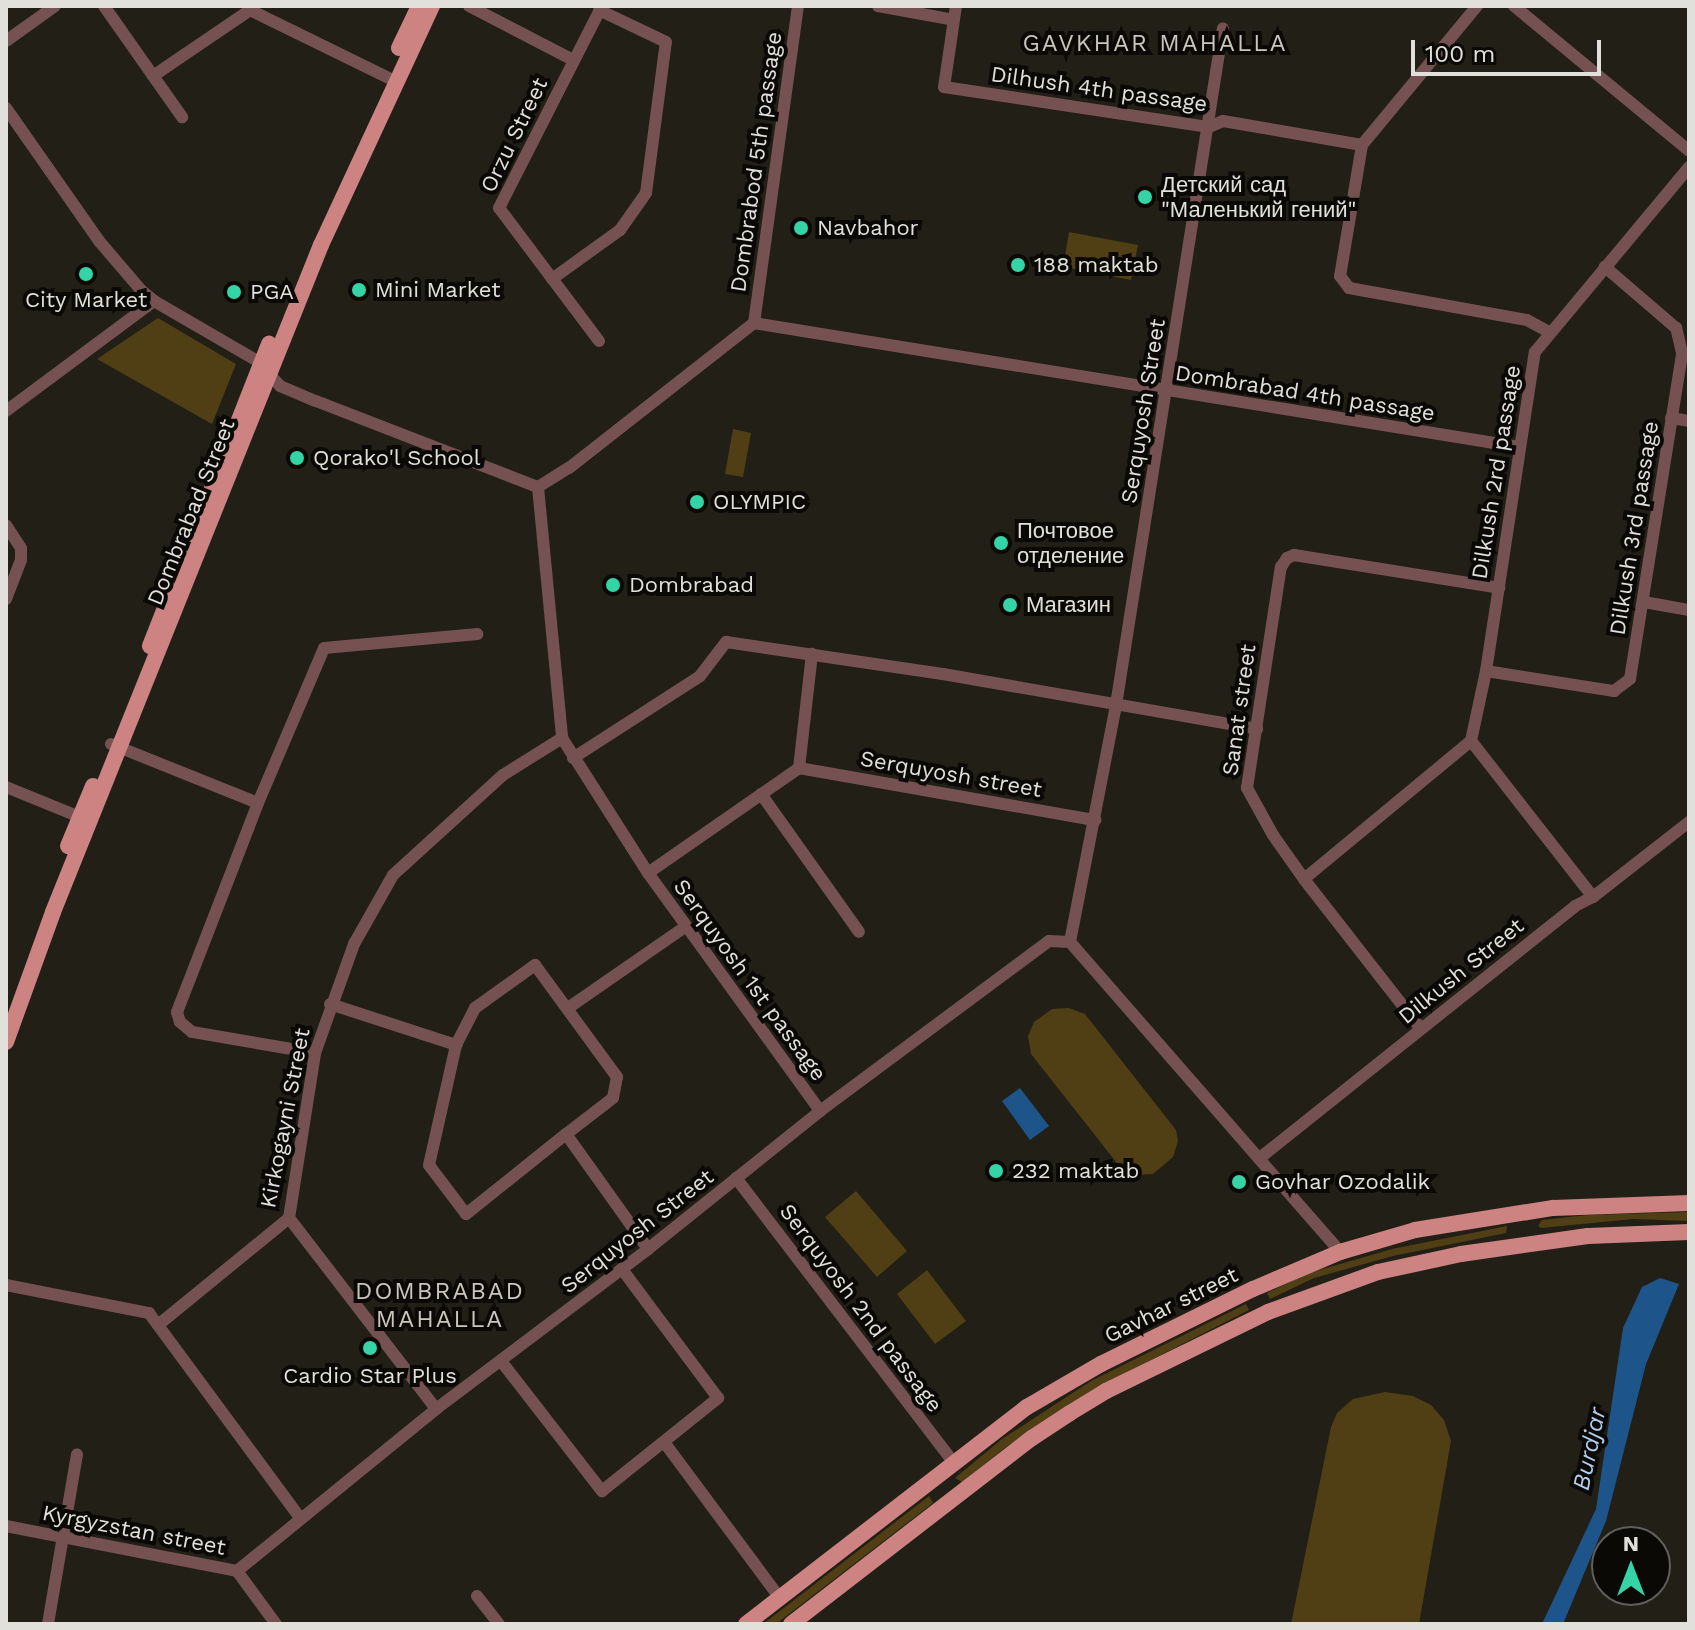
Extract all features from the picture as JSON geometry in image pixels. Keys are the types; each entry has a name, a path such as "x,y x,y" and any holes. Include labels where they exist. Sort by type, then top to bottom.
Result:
{"main road":[{"name":"Dombrabad Street","path":"6,1008 419,6"},
{"name":"Dombrabad Street","path":"390,79 432,6"},
{"name":"Dombrabad Street","path":"6,1042 85,819"},
{"name":"Gavhar street","path":"746,1624 1027,1407 1064,1384 1253,1289 1340,1252 1415,1230 1520,1212 1689,1203"},
{"path":"1520,1212 1523,1243"},
{"path":"791,1624 1032,1438 1106,1391 1268,1312 1378,1272 1523,1243 1689,1232"},
{"path":"1253,1289 1268,1312"},
{"path":"930,1481 946,1486 947,1503"}],"street":[{"path":"6,41 55,6"},
{"path":"104,6 182,117"},
{"name":"Orzu Street","path":"469,6 573,60"},
{"name":"Dombrabod 5th passage","path":"754,323 798,6"},
{"path":"878,6 954,20"},
{"name":"Dilhush 4th passage","path":"956,6 944,87 1209,127 1223,121 1362,145"},
{"path":"1477,6 1362,145 1340,276 1342,283 1349,288 1527,320 1549,332"},
{"path":"1514,6 1689,151"},
{"path":"153,76 251,8 390,79"},
{"path":"552,279 620,230 646,193 666,42 600,8"},
{"name":"Orzu Street","path":"599,341 499,208 600,8"},
{"name":"Serquyosh Street","path":"237,1571 436,1409 648,1249 820,1111 1049,941 1070,942 1116,705 1223,28"},
{"path":"6,108 99,241 154,301 268,373 538,487 569,468 754,323"},
{"name":"Dilkush 2rd passage","path":"1471,741 1486,671 1535,352 1689,167"},
{"name":"Dilkush 3rd passage","path":"1486,671 1614,691 1625,686 1630,679 1682,353 1676,328 1605,267"},
{"path":"6,411 154,301"},
{"name":"Dombrabad 4th passage","path":"754,323 1519,447"},
{"path":"1671,418 1689,421"},
{"name":"Serquyosh 1st passage","path":"538,487 562,738 685,927 820,1111"},
{"path":"6,525 21,548 21,560 6,599"},
{"name":"Sanat street","path":"1421,1029 1304,879 1273,835 1247,788 1281,567 1287,558 1294,555 1499,588"},
{"path":"1644,602 1689,610"},
{"path":"315,1053 192,1032 178,1017 258,803 324,648 477,634"},
{"path":"573,758 700,676 726,642 1257,729"},
{"path":"799,768 812,654"},
{"name":"Kirkogayni Street","path":"158,1325 289,1218 315,1053 354,944 393,875 503,775 562,738"},
{"path":"1304,879 1471,741 1593,897"},
{"path":"116,746 258,803"},
{"name":"Serquyosh 1st passage","path":"648,873 799,768"},
{"name":"Serquyosh street","path":"799,768 1095,820"},
{"path":"6,787 85,819"},
{"path":"761,794 859,932"},
{"name":"Dilkush Street","path":"1261,1157 1575,906 1593,897 1689,822"},
{"path":"568,1008 685,927"},
{"path":"1070,942 1261,1157 1340,1252"},
{"path":"535,965 568,1008 618,1082 613,1098 466,1214 429,1165 456,1045 475,1008 535,965"},
{"name":"Kirkogayni Street","path":"330,1004 456,1045"},
{"path":"566,1134 648,1249"},
{"name":"Serquyosh 2nd passage","path":"736,1178 954,1463"},
{"path":"289,1218 436,1409"},
{"path":"501,1361 602,1491 718,1398 622,1269"},
{"path":"6,1285 149,1313 300,1518"},
{"path":"664,1442 780,1598"},
{"path":"48,1624 77,1454"},
{"name":"Kyrgyzstan street","path":"6,1526 237,1571 276,1624"},
{"path":"477,1596 499,1624"}],"shaded area":[{"path":"1069,232 1138,245 1131,280 1063,267"},
{"path":"158,318 236,364 212,424 97,359"},
{"path":"733,429 751,433 743,477 725,474"},
{"path":"1069,1008 1085,1014 1176,1130 1178,1141 1173,1157 1153,1174 1135,1175 1120,1167 1031,1054 1028,1036 1034,1022 1052,1009"},
{"path":"856,1191 907,1251 877,1277 825,1217"},
{"path":"1689,1212 1689,1221 1633,1219 1538,1226 1542,1220 1587,1215"},
{"path":"1507,1226 1506,1233 1393,1256 1314,1278 1270,1299 1267,1293 1309,1273 1392,1249"},
{"path":"927,1270 966,1321 935,1344 897,1294"},
{"path":"1246,1304 1249,1310 1096,1388 1006,1447 962,1482 955,1478 1002,1439 1091,1381"},
{"path":"1385,1392 1413,1396 1431,1405 1444,1420 1451,1441 1419,1624 1291,1624 1331,1427 1337,1413 1353,1399"},
{"path":"929,1496 933,1503 776,1624 763,1624"}],"water":[{"path":"1020,1088 1049,1126 1030,1140 1002,1101"},
{"name":"Burdjar","path":"1660,1278 1679,1284 1646,1364 1606,1521 1604,1526 1591,1526 1591,1557 1563,1624 1542,1624 1596,1509 1623,1328 1642,1287"}],"place":[{"name":"Детский сад \"Маленький гений\"","path":"1145,197"},
{"name":"Navbahor","path":"801,228"},
{"name":"188 maktab","path":"1018,265"},
{"name":"City Market","path":"86,274"},
{"name":"Mini Market","path":"359,290"},
{"name":"PGA","path":"234,292"},
{"name":"Qorako'l School","path":"297,458"},
{"name":"OLYMPIC","path":"697,502"},
{"name":"Почтовое отделение","path":"1001,543"},
{"name":"Dombrabad","path":"613,585"},
{"name":"Магазин","path":"1010,605"},
{"name":"232 maktab","path":"996,1171"},
{"name":"Govhar Ozodalik","path":"1239,1182"},
{"name":"Cardio Star Plus","path":"370,1348"}],"district":[{"name":"GAVKHAR MAHALLA","path":"1155,44"},
{"name":"DOMBRABAD MAHALLA","path":"440,1306"}]}
